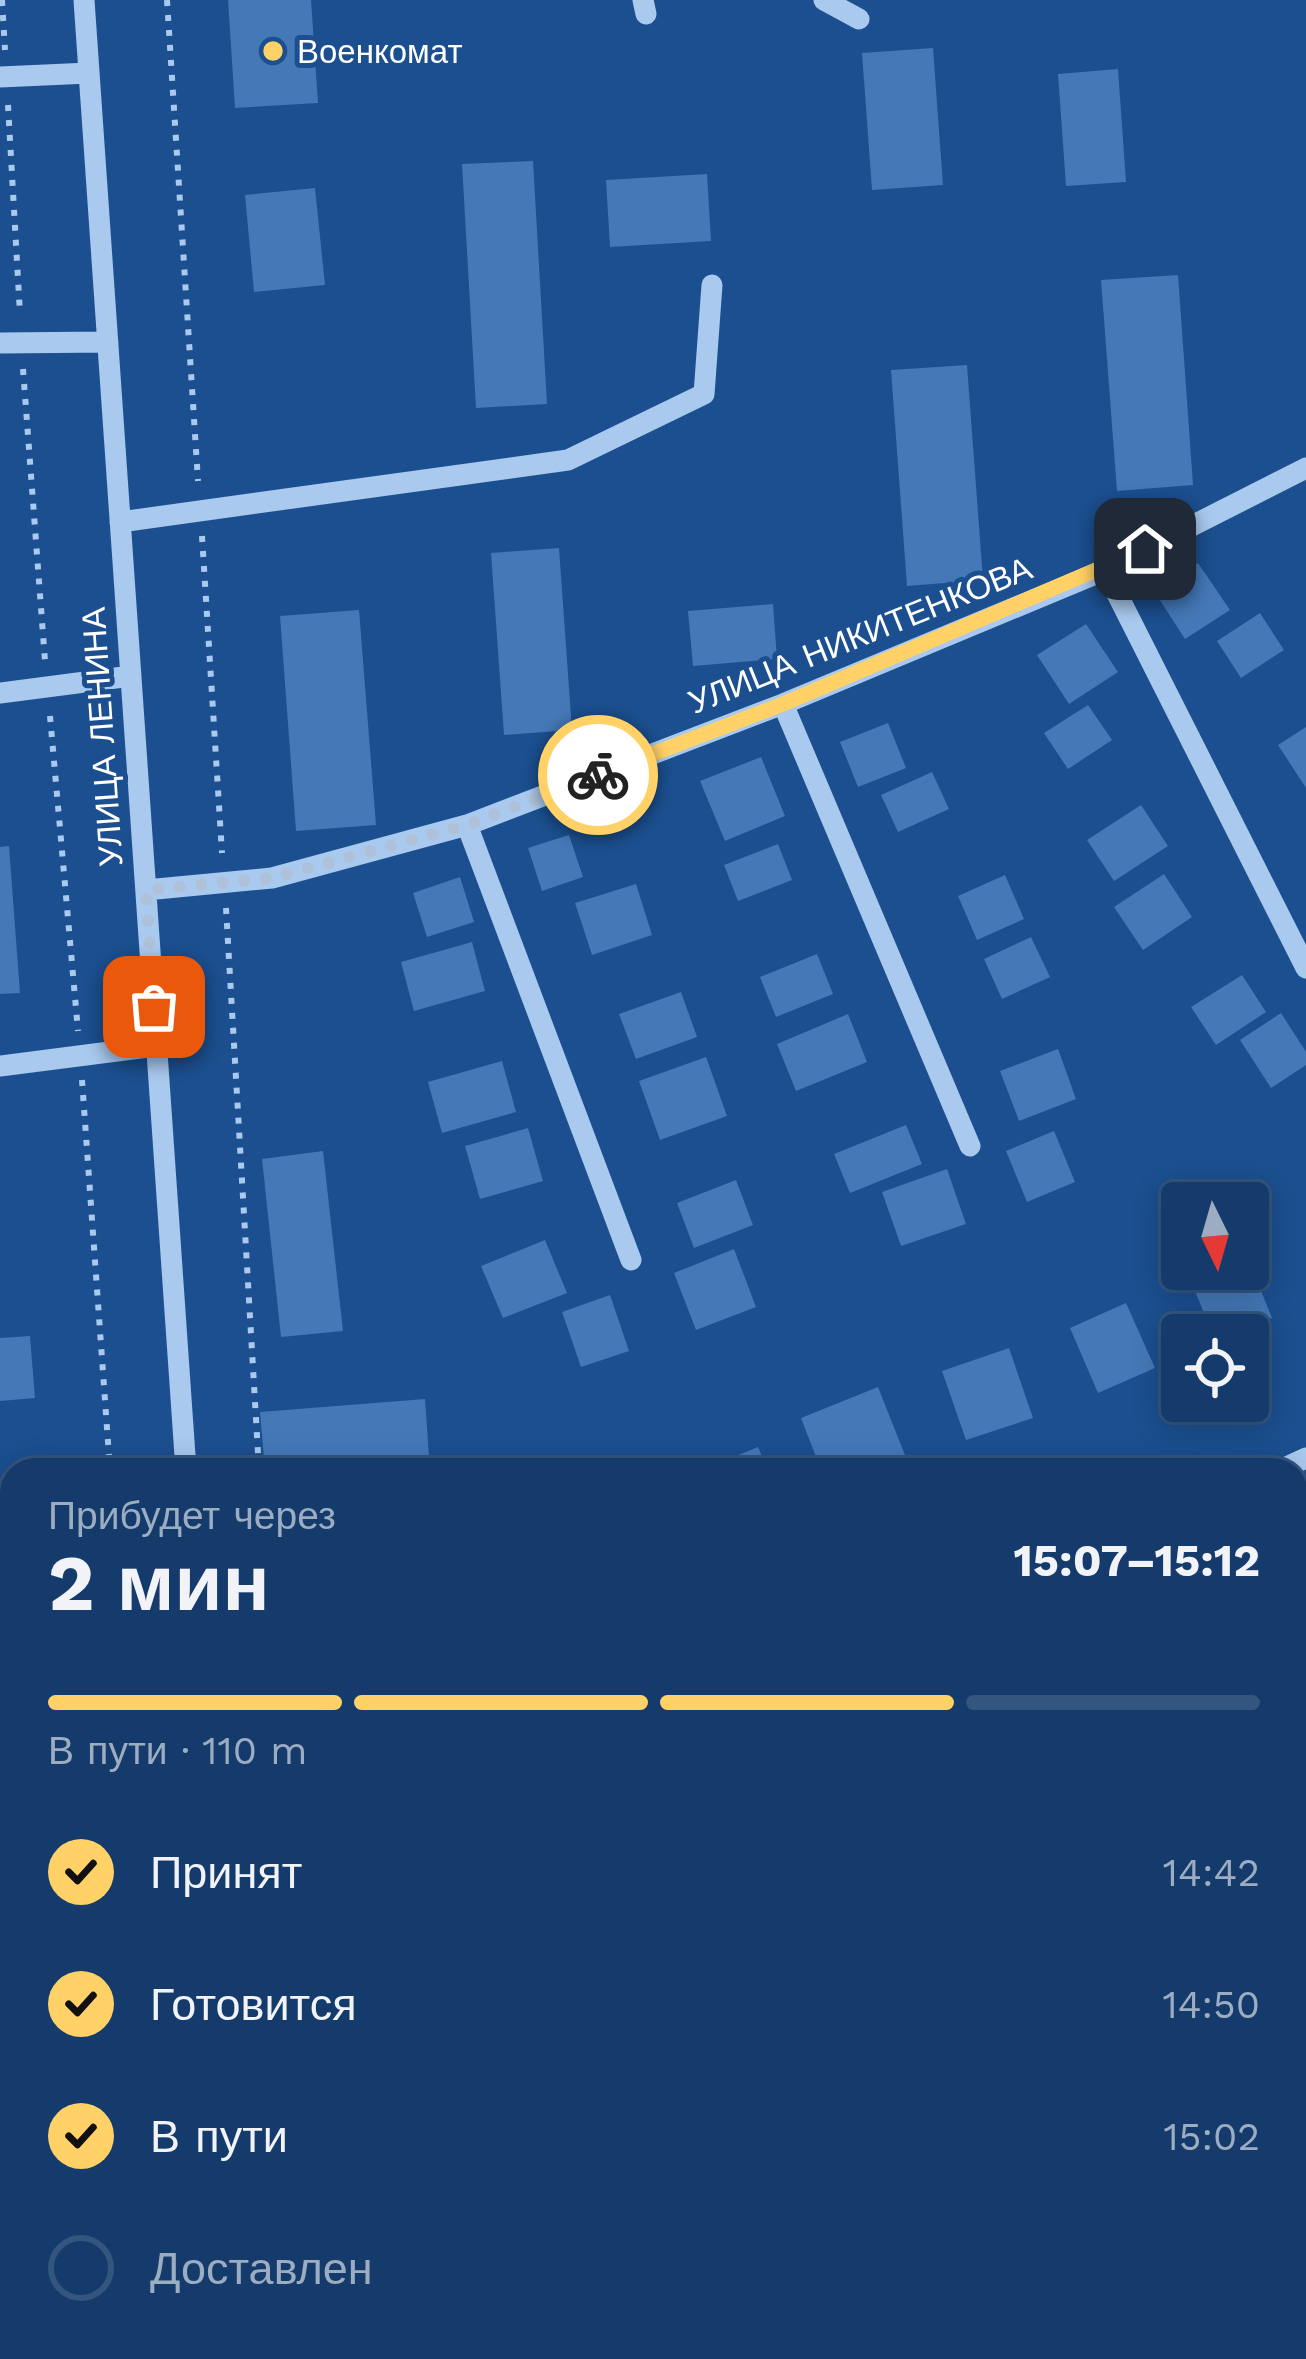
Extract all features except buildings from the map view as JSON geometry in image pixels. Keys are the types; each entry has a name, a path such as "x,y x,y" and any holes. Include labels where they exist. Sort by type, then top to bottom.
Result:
{"street":[{"name":"УЛИЦА ЛЕНИНА","path":"84,0 184,1458"},
{"path":"824,0 859,19"},
{"path":"3,77 89,73"},
{"path":"120,522 568,460 704,394 712,285"},
{"path":"11,343 107,343"},
{"name":"УЛИЦА НИКИТЕНКОВА","path":"146,890 272,878 467,825 783,704 1105,570 1306,468"},
{"path":"1105,570 1306,968"},
{"path":"0,693 131,676"},
{"path":"783,704 970,1146"},
{"path":"467,825 631,1260"},
{"path":"0,1066 156,1046"}],"path":[{"path":"2,0 11,343 80,1056 109,1458"},
{"path":"167,0 199,492"},
{"path":"200,515 223,872"},
{"path":"225,896 258,1458"}],"way so far":[{"path":"154,1007 146,890 272,878 467,825 598,775"}],"place":[{"name":"Военкомат","path":"273,51"}],"route":[{"path":"598,775 783,704 1145,549"}]}
